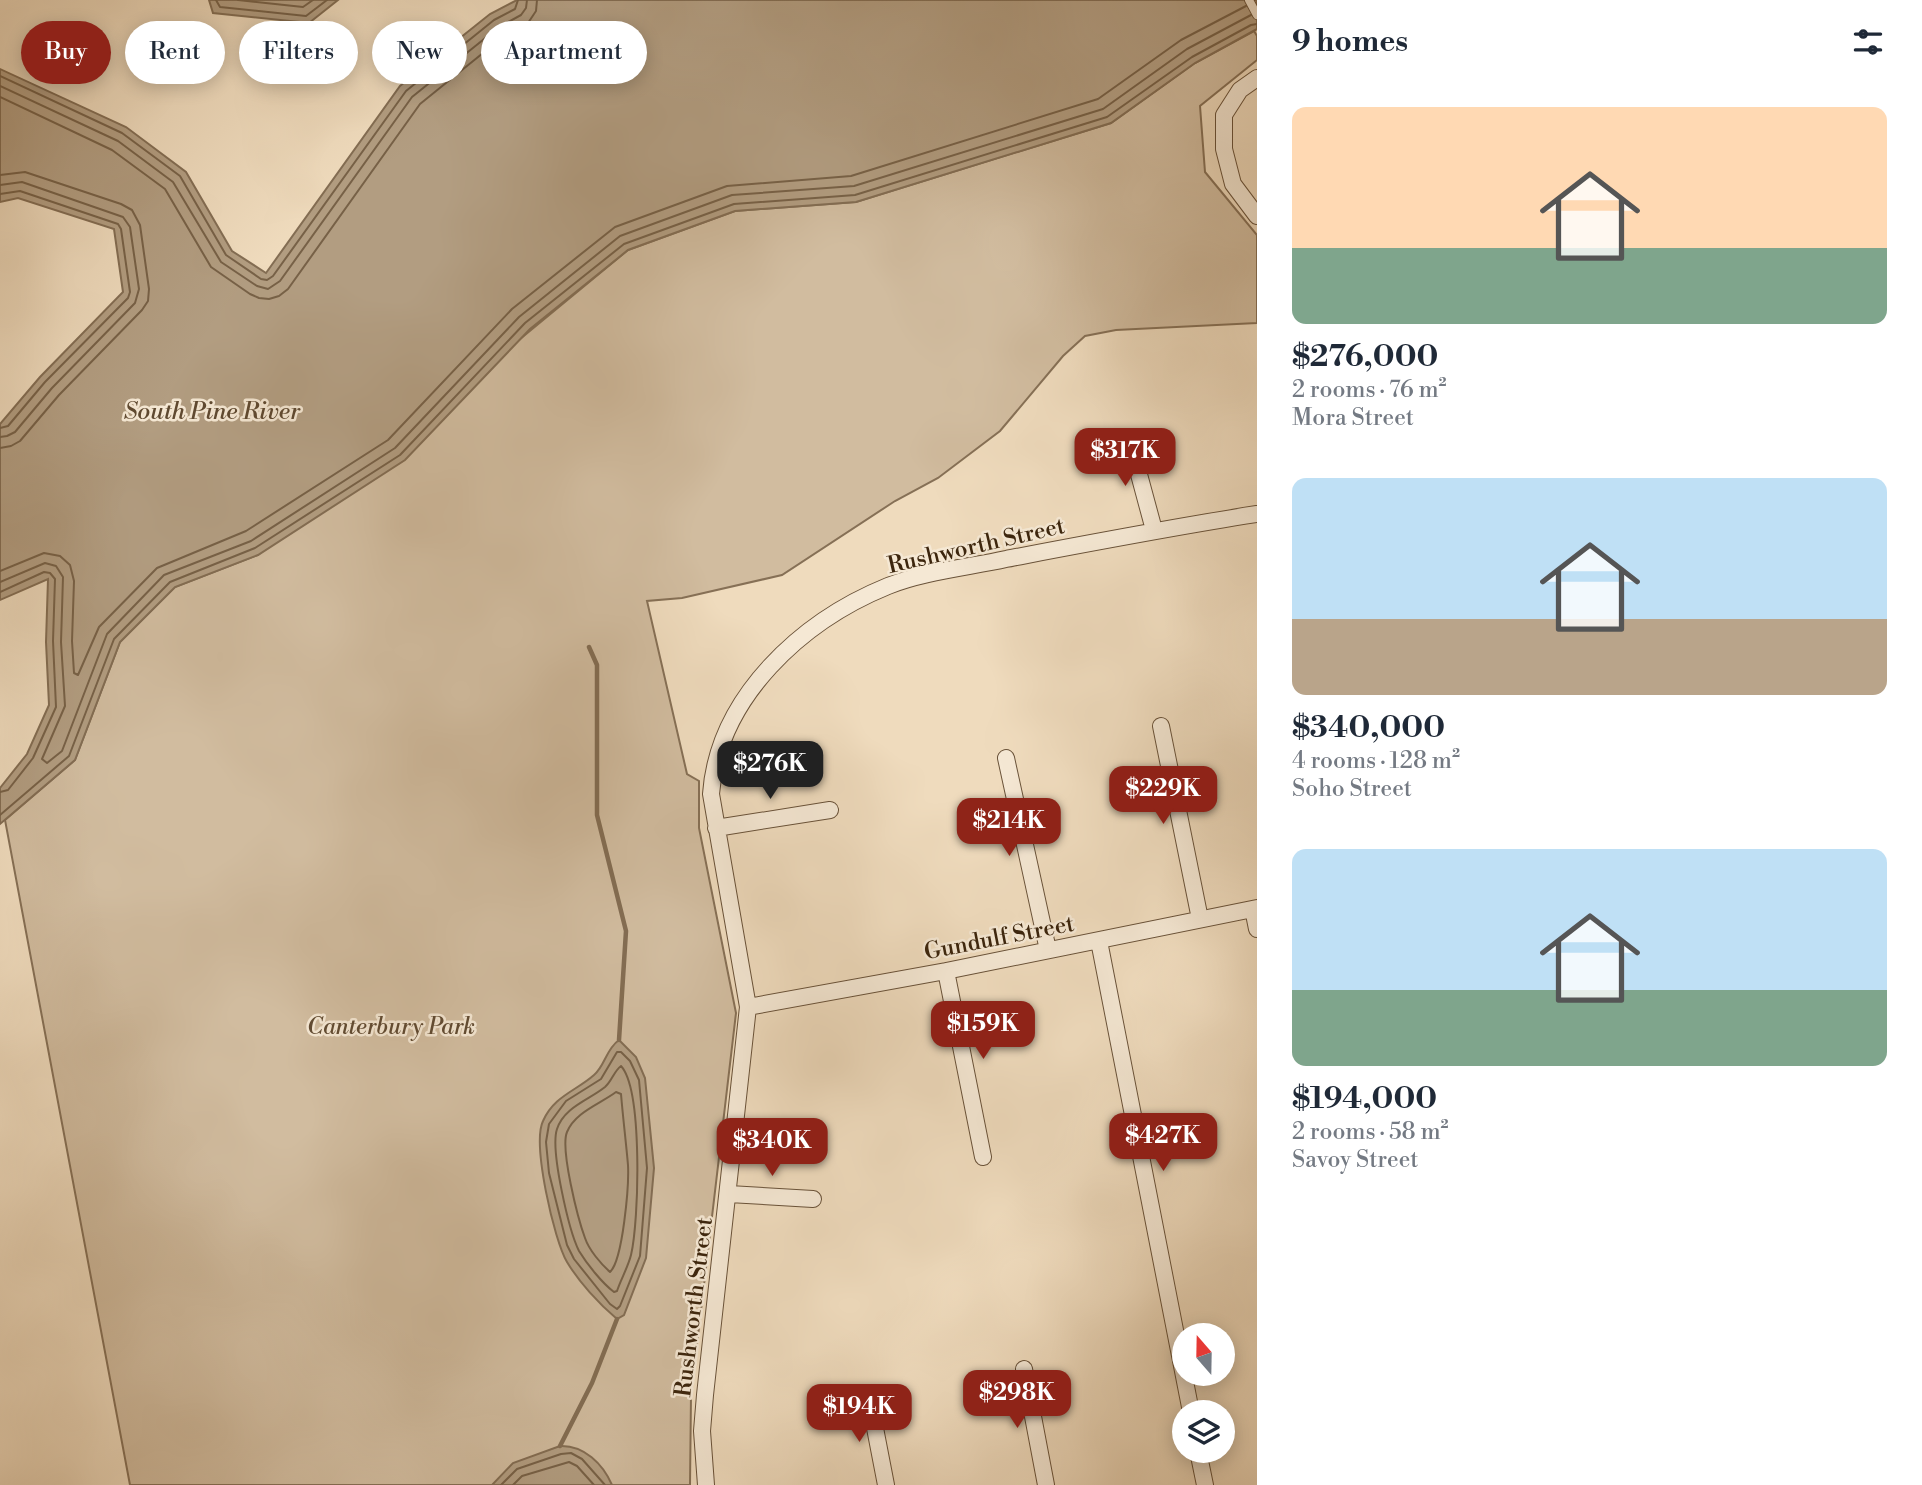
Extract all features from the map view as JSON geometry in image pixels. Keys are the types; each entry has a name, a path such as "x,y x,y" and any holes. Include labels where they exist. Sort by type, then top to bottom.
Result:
{"street":[{"path":"1257,78 1240,90 1224,115 1224,149 1233,184 1257,216"},
{"path":"1117,437 1138,467 1154,530"},
{"name":"Rushworth Street","path":"706,1485 702,1431 705,1395 748,1007 716,828 711,794 712,773 732,722 749,692 770,664 806,633 888,586 943,572 1154,530 1257,514"},
{"path":"1161,726 1200,919"},
{"path":"1006,758 1048,950"},
{"path":"716,828 830,810"},
{"path":"1255,908 1257,929"},
{"name":"Gundulf Street","path":"748,1007 946,971 1255,908"},
{"path":"1099,941 1189,1400"},
{"path":"946,971 983,1157"},
{"path":"729,1194 813,1199"},
{"path":"1024,1369 1046,1485"},
{"path":"869,1397 886,1485"},
{"path":"1200,1463 1205,1485"}],"lane":[{"path":"1249,0 1257,15"}],"green space":[{"name":"Canterbury Park","path":"1254,31 1257,36 1257,60 1200,106 1205,172 1257,235 1257,323 1116,330 1085,336 1063,356 1000,431 938,478 895,501 782,575 682,598 647,601 687,774 699,781 699,828 736,1013 691,1395 690,1485 130,1485 5,820 75,760 120,642 175,587 258,555 628,250 735,211 856,202 1111,123 1195,63"}],"water":[{"path":"209,0 338,0 312,21 213,13"},
{"name":"South Pine River","path":"517,0 1257,0 1257,29 1195,63 1111,123 856,202 735,211 628,250 530,329 405,460 258,555 175,587 120,642 75,760 0,824 0,788 27,754 49,705 46,642 48,579 0,600 0,424 40,377 123,292 114,229 18,198 0,202 0,69 21,79 21,84 33,84 126,127 186,172 232,251 266,273 400,86 467,84 467,32 481,21 481,84 647,84 647,21 481,21"},
{"path":"619,1040 636,1057 645,1078 654,1168 646,1258 624,1315 617,1319 583,1285 562,1251 546,1192 540,1133 543,1121 553,1106 594,1075"},
{"path":"560,1446 577,1449 592,1457 612,1485 492,1485 513,1463"}],"waterway":[{"path":"589,647 597,665 597,815 626,931 619,1040"},
{"path":"560,1446 592,1383 617,1319"}]}
